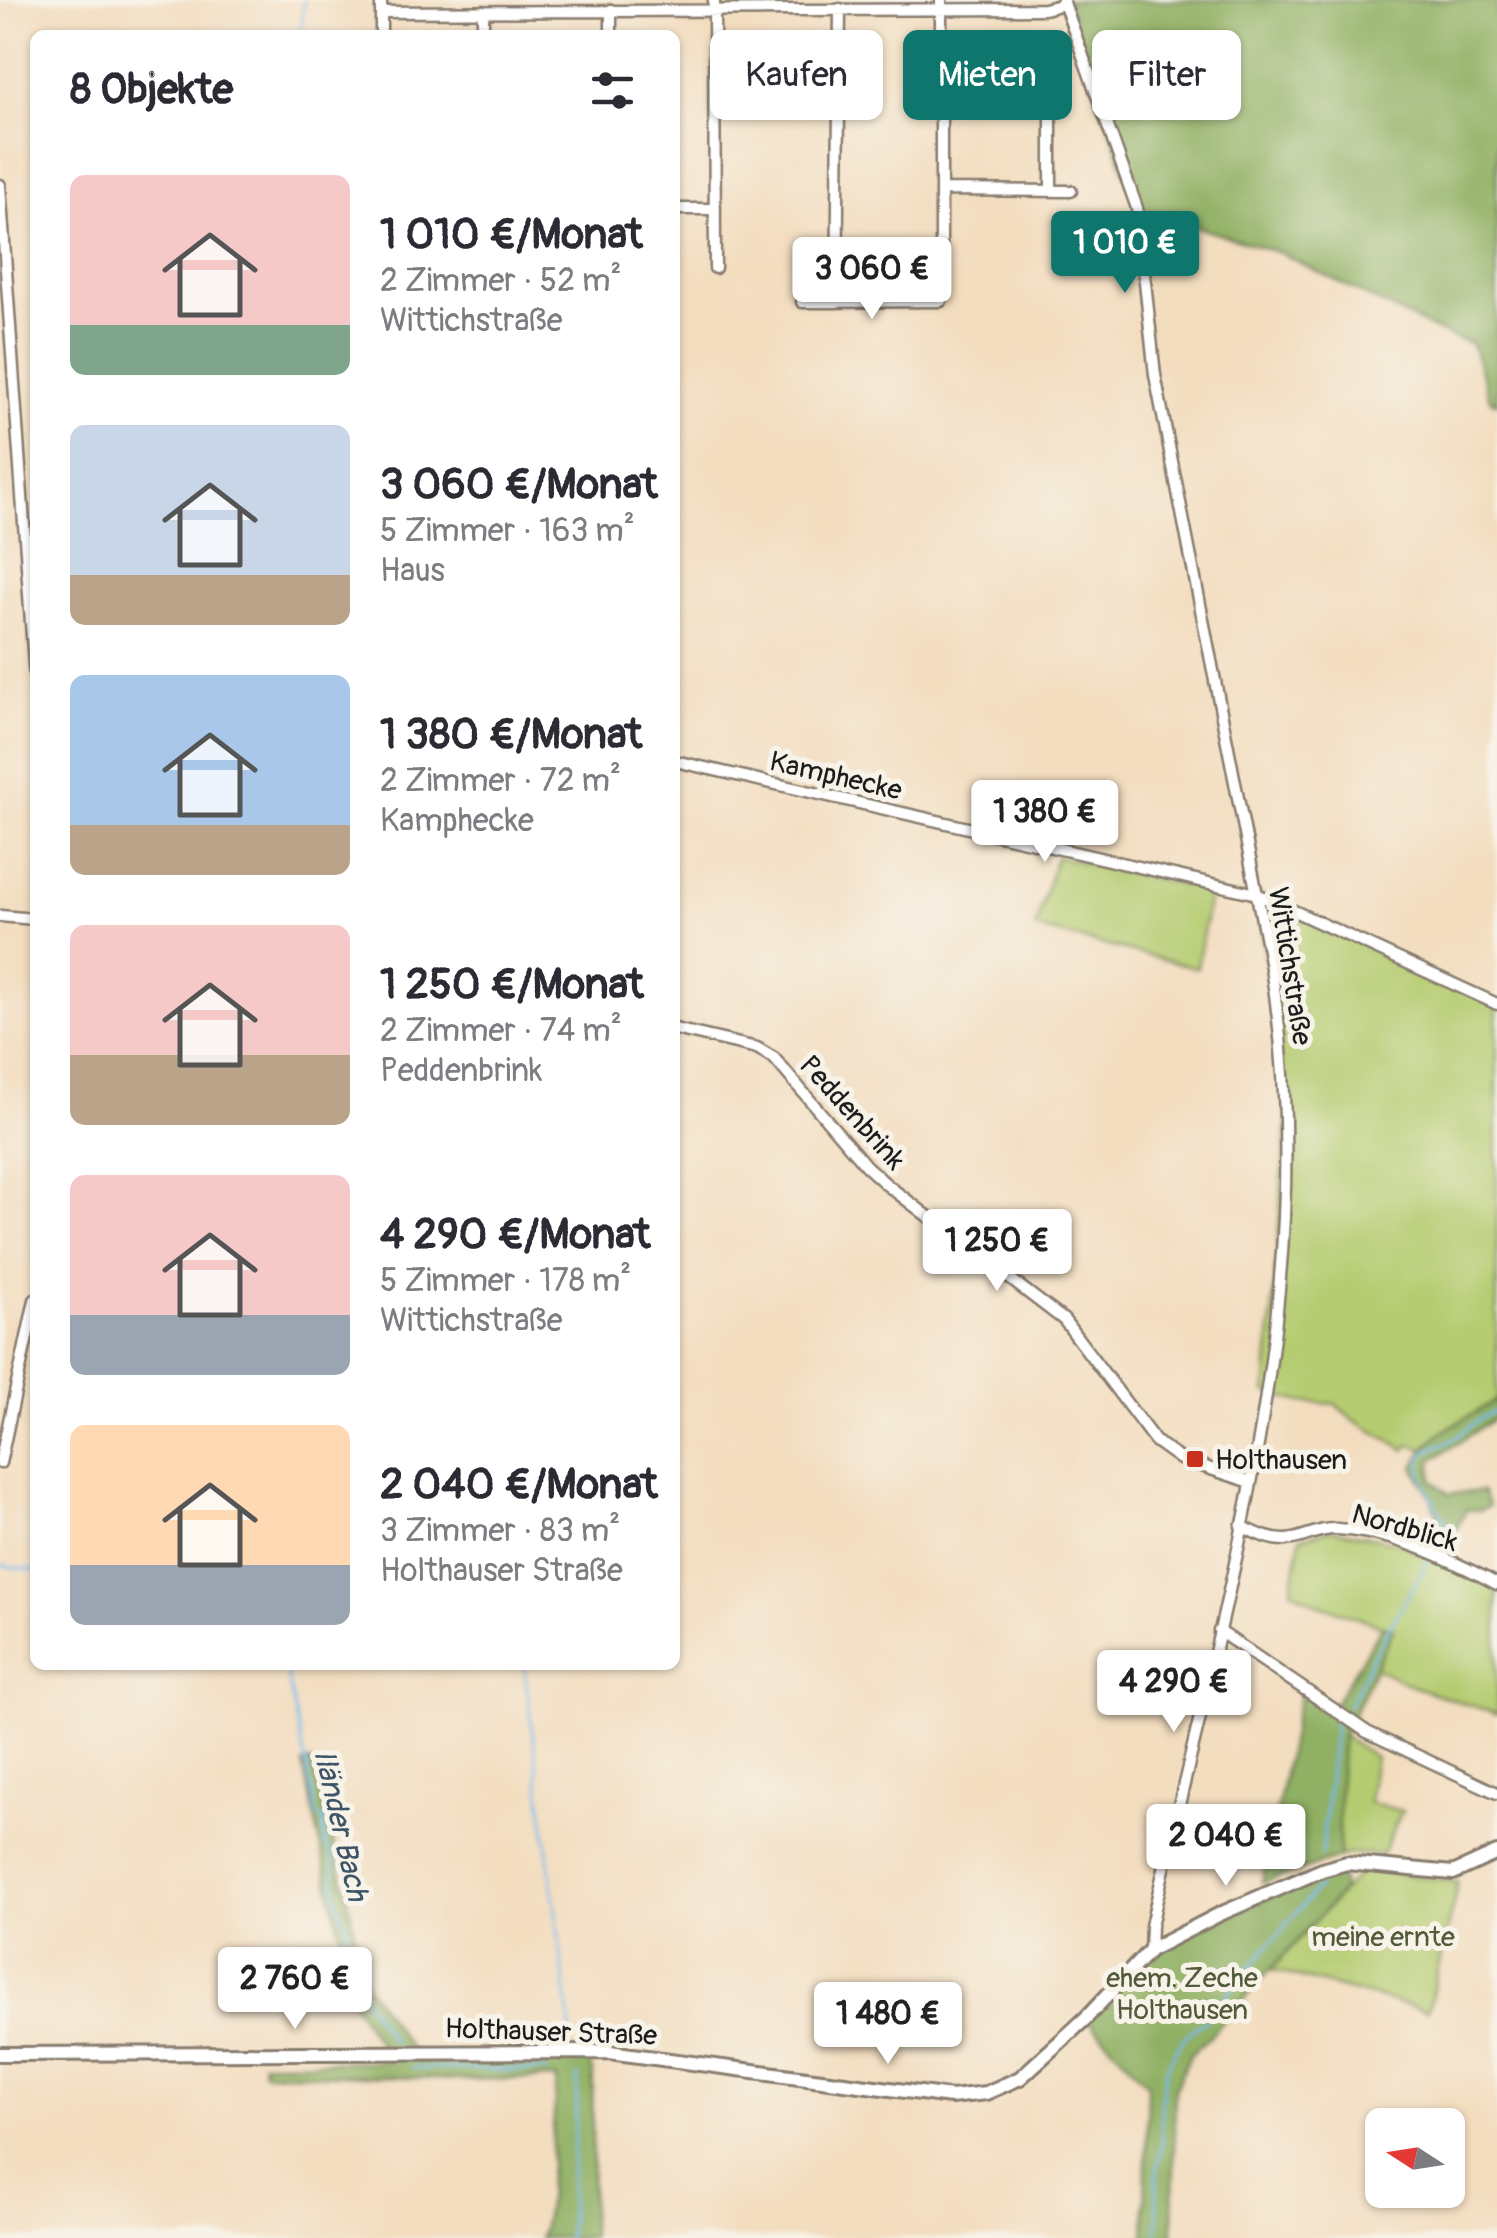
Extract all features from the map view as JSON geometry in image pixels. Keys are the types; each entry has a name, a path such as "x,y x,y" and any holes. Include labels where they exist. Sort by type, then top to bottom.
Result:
{"street":[{"path":"381,6 483,11 714,5 840,9 941,4 1044,9 1063,2"},
{"name":"Wittichstraße","path":"1063,2 1137,208 1155,374 1257,894 1279,1020 1286,1100 1287,1178 1271,1353 1242,1526 1159,1891 1150,1950"},
{"path":"802,302 941,301 941,4"},
{"path":"714,5 715,268"},
{"path":"838,302 840,9"},
{"path":"611,10 612,30"},
{"path":"483,11 484,30"},
{"path":"1051,120 1051,191"},
{"path":"0,184 30,606"},
{"path":"941,190 1071,191"},
{"path":"680,209 715,209"},
{"path":"0,359 13,358"},
{"name":"Kamphecke","path":"680,762 1257,894 1497,1004"},
{"path":"0,916 30,919"},
{"name":"Peddenbrink","path":"680,1030 756,1048 774,1058 866,1166 887,1185 1064,1320 1155,1441 1180,1459 1250,1482"},
{"path":"0,1463 30,1323"},
{"name":"Nordblick","path":"1242,1526 1264,1537 1288,1540 1316,1530 1356,1532 1426,1550 1497,1584"},
{"path":"1219,1630 1368,1732 1497,1793"},
{"name":"Holthauser Straße","path":"0,2054 609,2052 951,2097 971,2096 1003,2088 1031,2070 1150,1950 1282,1887 1347,1863 1453,1873 1497,1852"}],"green space":[{"path":"1066,0 1497,0 1497,403 1490,400 1472,344 1437,331 1280,253 1137,208 1107,120 1241,120 1241,30 1092,30 1092,76"},
{"path":"1056,856 1210,891 1197,968 1035,928"},
{"path":"1257,894 1497,1004 1497,1399 1440,1434 1424,1449 1409,1445 1406,1450 1354,1420 1335,1404 1301,1402 1266,1392 1287,1117"},
{"path":"1497,1399 1497,1417 1432,1460 1432,1480 1449,1494 1482,1491 1489,1506 1466,1510 1442,1556 1425,1550 1433,1540 1438,1519 1414,1467 1431,1442"},
{"path":"1332,1529 1415,1546 1497,1584 1497,1714 1412,1686 1374,1667 1393,1629 1317,1604 1292,1590 1301,1537"},
{"path":"1381,1627 1393,1629 1343,1736 1339,1858 1262,1883 1301,1688 1333,1706"},
{"path":"1343,1736 1375,1757 1368,1802 1402,1811 1382,1854 1348,1854 1339,1858"},
{"path":"311,1762 347,1893 364,1982 419,2062 581,2051 593,2072 591,2238 540,2238 546,2212 557,2078 459,2080 263,2072 262,2062 388,2061 341,1977 343,1948 303,1764"},
{"name":"ehem. Zeche Holthausen","path":"1340,1868 1343,1890 1190,2055 1175,2088 1173,2238 1144,2238 1148,2084 1088,2020 1152,1951"},
{"name":"meine ernte","path":"1363,1869 1458,1882 1428,2011 1271,1970"}],"waterway":[{"path":"301,30 304,0"},
{"path":"1437,1548 1446,1523 1422,1476 1422,1458 1430,1449 1497,1411"},
{"path":"1348,1707 1429,1560"},
{"name":"Iländer Bach","path":"0,1565 30,1569"},
{"name":"Iländer Bach","path":"286,1670 317,1817 323,1818 325,1845 333,1855 338,1902 348,1929 344,1937 352,1980 393,2043"},
{"path":"525,1670 572,2038"},
{"path":"1321,1856 1335,1721"},
{"path":"1158,2238 1161,2105 1171,2058 1179,2044 1204,2022 1319,1886"},
{"name":"Iländer Bach","path":"412,2068 547,2071"},
{"name":"Iländer Bach","path":"568,2238 578,2075"}],"place":[{"name":"Holthausen","path":"1195,1459"}]}
